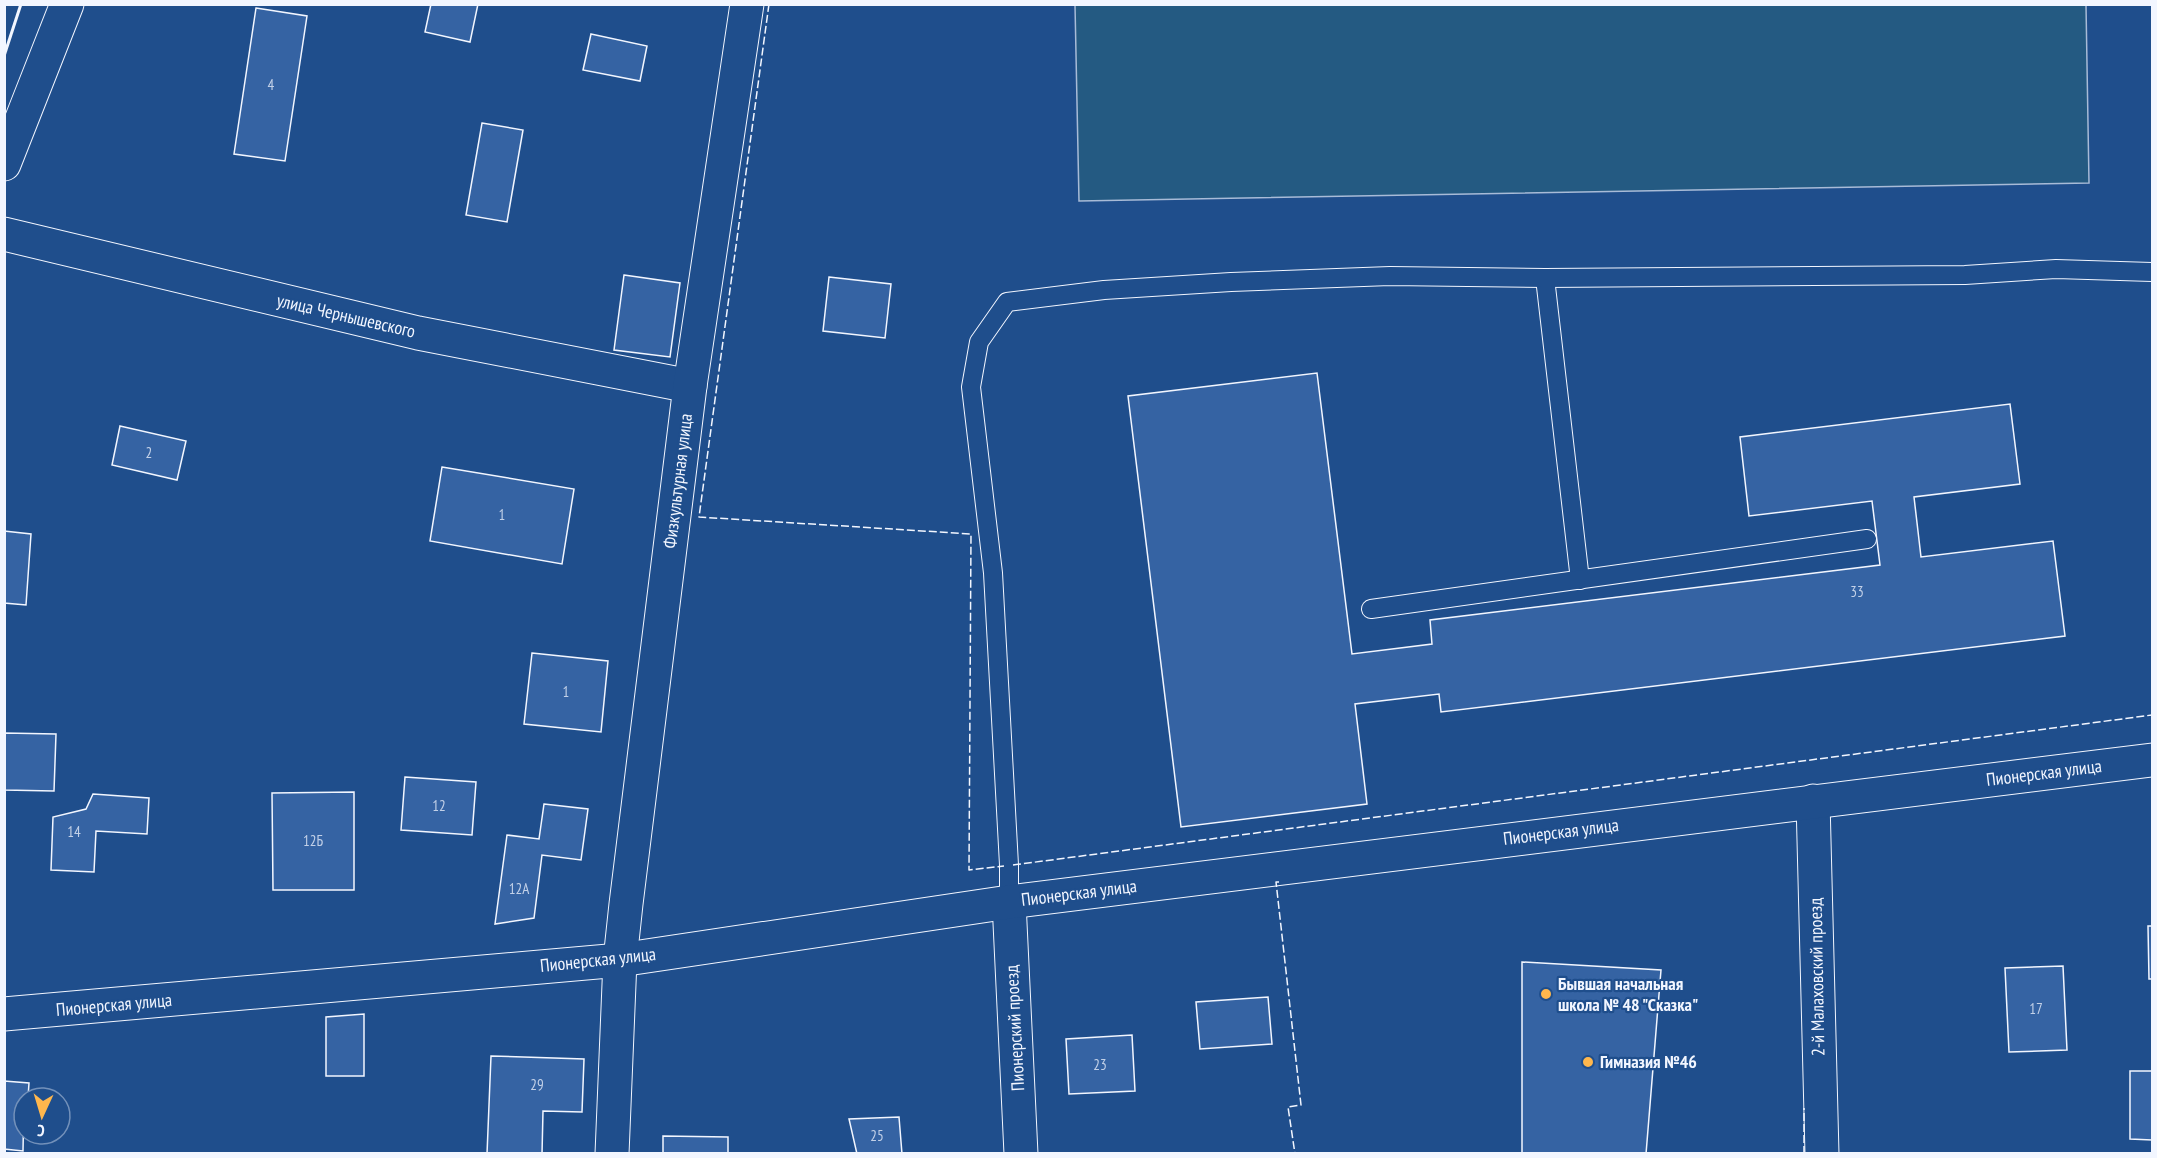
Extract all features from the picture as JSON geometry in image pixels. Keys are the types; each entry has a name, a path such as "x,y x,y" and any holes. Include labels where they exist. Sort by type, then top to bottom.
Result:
{"street":[{"path":"4,164 67,4"},
{"name":"Физкультурная улица","path":"612,1154 620,960 690,386 747,4"},
{"name":"улица Чернышевского","path":"4,234 418,333 690,386"},
{"name":"Пионерская улица","path":"4,1014 620,960 1009,902 2152,760"},
{"name":"2-й Малаховский проезд","path":"1813,801 1822,1154"},
{"name":"Пионерский проезд","path":"1009,902 1021,1154"}],"lane":[{"path":"1009,902 993,573 971,387 979,342 1007,302 1104,290 1390,276 1545,278 1965,275 2056,269 2152,272"},
{"path":"1545,278 1580,580"},
{"path":"1371,609 1867,539"}],"shaded area":[{"path":"1075,5 2086,5 2089,183 1079,201"}],"building":[{"path":"431,4 478,4 470,42 425,32"},
{"path":"256,8 307,16 285,161 234,154"},
{"path":"591,34 647,46 640,81 583,70"},
{"path":"482,123 523,130 507,222 466,215"},
{"path":"624,275 680,283 670,357 614,350"},
{"path":"829,277 891,284 885,338 823,331"},
{"path":"1317,373 1352,654 1432,644 1430,620 1880,565 1872,501 1749,516 1740,437 2010,404 2020,484 1914,497 1921,557 2053,541 2065,636 1441,712 1439,694 1355,704 1367,804 1181,827 1128,396"},
{"path":"120,426 186,441 177,480 112,465"},
{"path":"442,467 574,489 562,564 430,541"},
{"path":"4,531 31,534 26,605 4,603"},
{"path":"532,653 608,661 601,732 524,724"},
{"path":"4,733 56,734 54,791 4,790"},
{"path":"405,777 476,782 472,835 401,830"},
{"path":"354,792 354,890 273,890 272,793"},
{"path":"93,794 149,798 147,834 96,831 94,872 51,870 53,817 86,809"},
{"path":"544,804 588,809 581,860 542,855 534,918 495,924 507,835 539,839"},
{"path":"2148,926 2152,926 2152,979 2149,979"},
{"name":"Гимназия №46","path":"1522,962 1661,970 1646,1154 1522,1154"},
{"path":"2063,966 2067,1050 2009,1052 2005,968"},
{"path":"1268,997 1272,1044 1200,1049 1196,1002"},
{"path":"364,1014 364,1076 326,1076 326,1017"},
{"path":"1132,1035 1135,1091 1069,1094 1066,1039"},
{"path":"491,1056 584,1059 582,1112 543,1111 542,1154 487,1154"},
{"path":"2130,1071 2152,1071 2152,1140 2130,1139"},
{"path":"4,1081 29,1083 29,1086 12,1086 12,1146 23,1146 23,1151 4,1149"},
{"path":"899,1117 902,1154 857,1154 849,1119"},
{"path":"663,1136 728,1137 728,1154 663,1154"}],"fence":[{"path":"769,4 699,517 971,534 969,870 1004,866"},
{"path":"1013,865 2152,715"},
{"path":"1279,882 1276,882 1301,1105 1288,1107 1295,1154"},
{"path":"1804,1108 1804,1154"}],"wall":[{"path":"4,56 21,4"}],"place":[{"name":"Бывшая начальная школа № 48 \"Сказка\"","path":"1546,994"},
{"name":"Гимназия №46","path":"1588,1062"}]}
